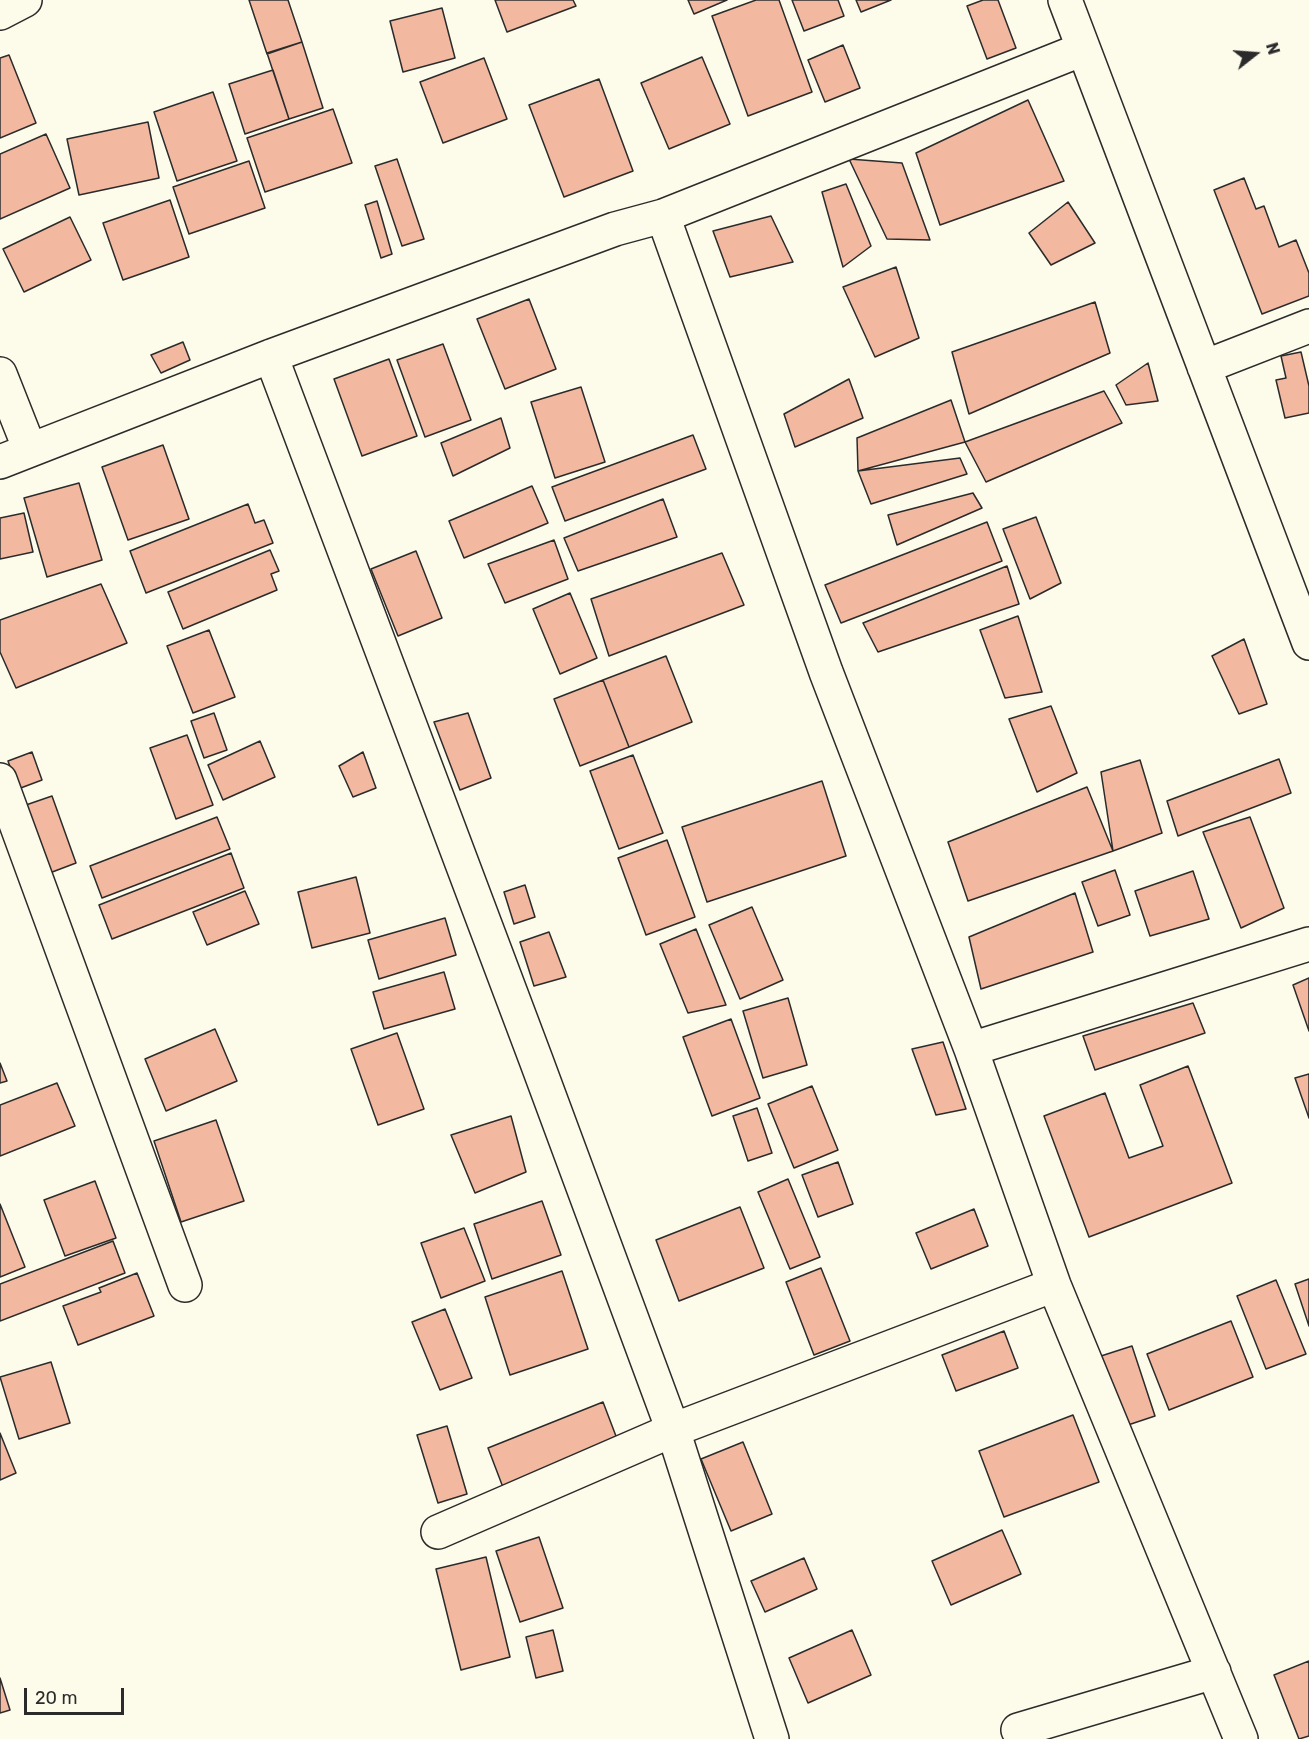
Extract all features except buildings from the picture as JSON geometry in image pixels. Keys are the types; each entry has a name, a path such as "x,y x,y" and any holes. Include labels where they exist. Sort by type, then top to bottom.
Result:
{"street":[{"path":"0,13 26,0"},
{"path":"1065,0 1309,643"},
{"path":"0,462 271,356 615,229 663,216 1083,49"},
{"path":"663,216 826,672 971,1049 1054,1285 1241,1739"},
{"path":"1204,367 1309,326"},
{"path":"271,356 673,1430 772,1739"},
{"path":"0,374 30,450"},
{"path":"0,780 185,1285"},
{"path":"971,1049 1309,944"},
{"path":"438,1532 673,1430 1054,1285"},
{"path":"1018,1730 1214,1672"}]}
